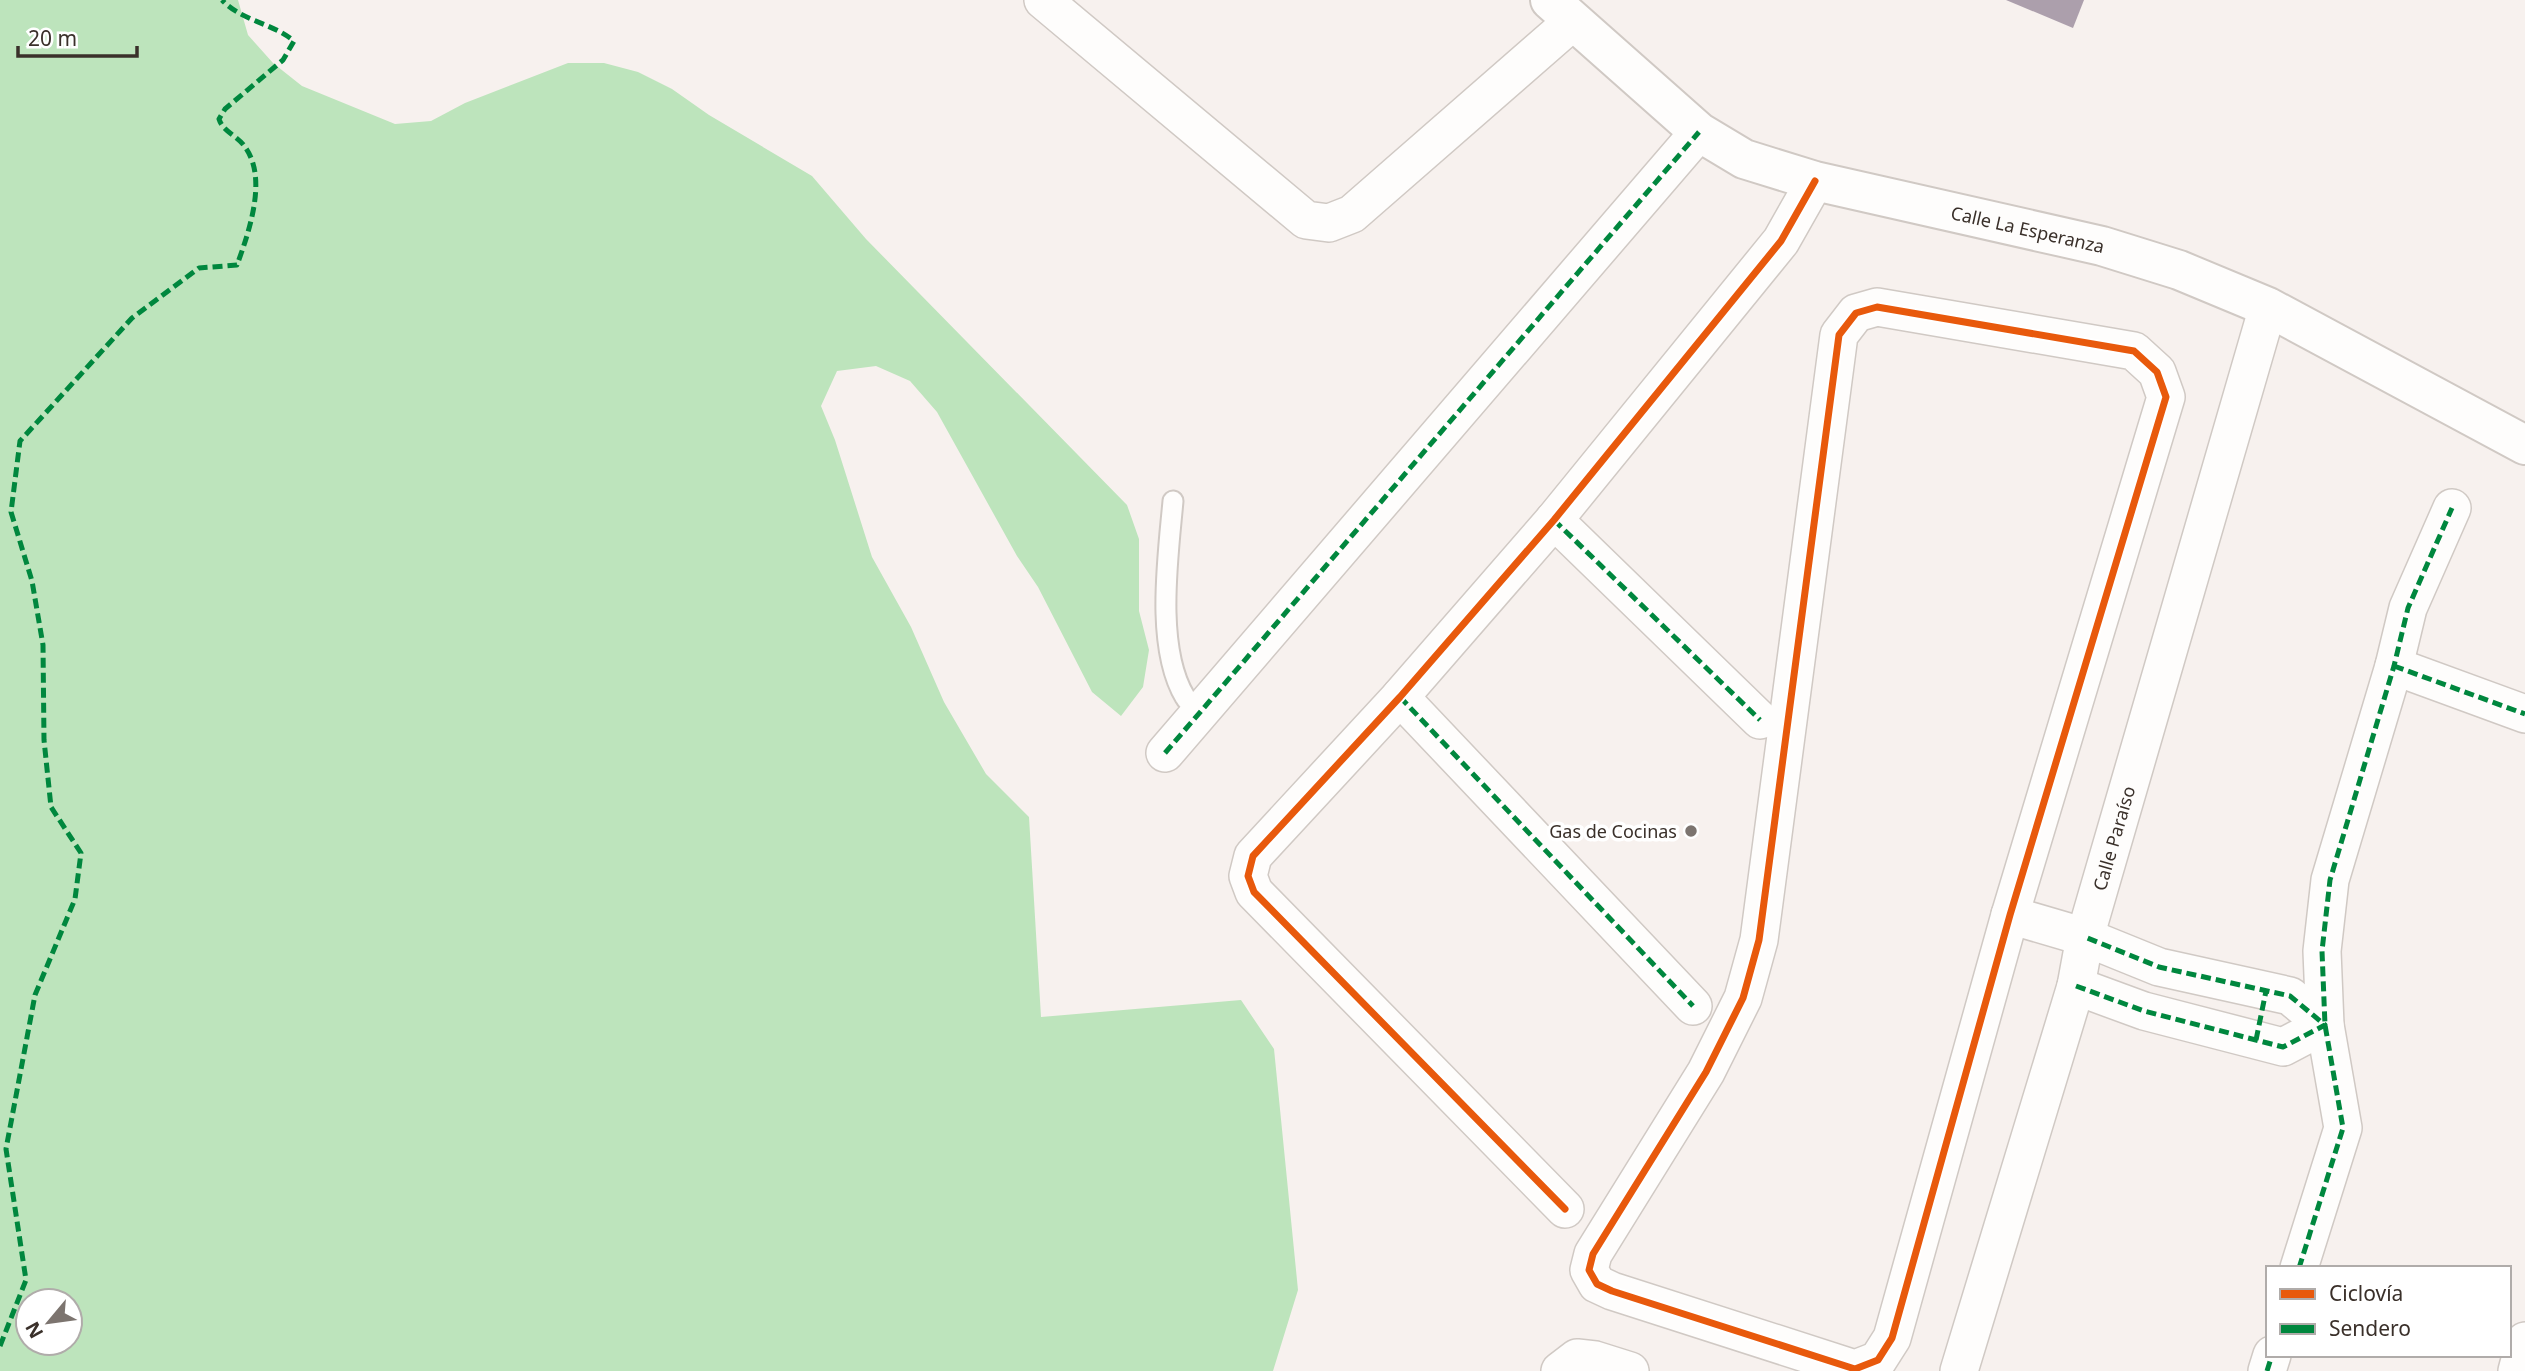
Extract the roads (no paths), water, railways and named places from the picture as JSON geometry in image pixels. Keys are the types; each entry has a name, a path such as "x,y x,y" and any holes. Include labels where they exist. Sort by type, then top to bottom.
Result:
{"street":[{"path":"1043,0 1306,220 1329,223 1352,214 1561,11"},
{"name":"Calle La Esperanza","path":"1561,11 1699,132 1744,159 1815,181 2102,246 2179,270 2268,307 2525,445"},
{"path":"1165,753 1699,132"},
{"path":"1565,1209 1254,892 1248,876 1253,856 1401,697 1553,520 1781,241 1815,181"},
{"path":"1877,307 2134,351 2157,372 2166,397 2010,915 1892,1338 1878,1360 1855,1369 1597,1284 1590,1270 1593,1254 1706,1072 1743,998 1759,940 1839,335 1856,313 1867,308 1877,307"},
{"name":"Calle Paraíso","path":"1959,1371 2076,986 2085,937 2268,307"},
{"path":"2300,1266 2343,1128 2325,1025 2322,951 2330,880 2394,666 2408,608 2452,508"},
{"path":"1553,520 1760,720"},
{"path":"2394,666 2525,714"},
{"path":"1401,697 1693,1006"},
{"path":"2010,915 2085,937 2159,967 2290,996 2325,1025"},
{"path":"2076,986 2144,1011 2283,1047 2325,1025"},
{"path":"2256,1040 2266,990"},
{"path":"2517,1371 2525,1341"},
{"path":"1562,1368 1577,1358 1630,1371"}],"lane":[{"path":"1173,502 1167,569 1168,633 1174,671 1186,699 1201,711"}],"place":[{"name":"Gas de Cocinas","path":"1691,831"}]}
